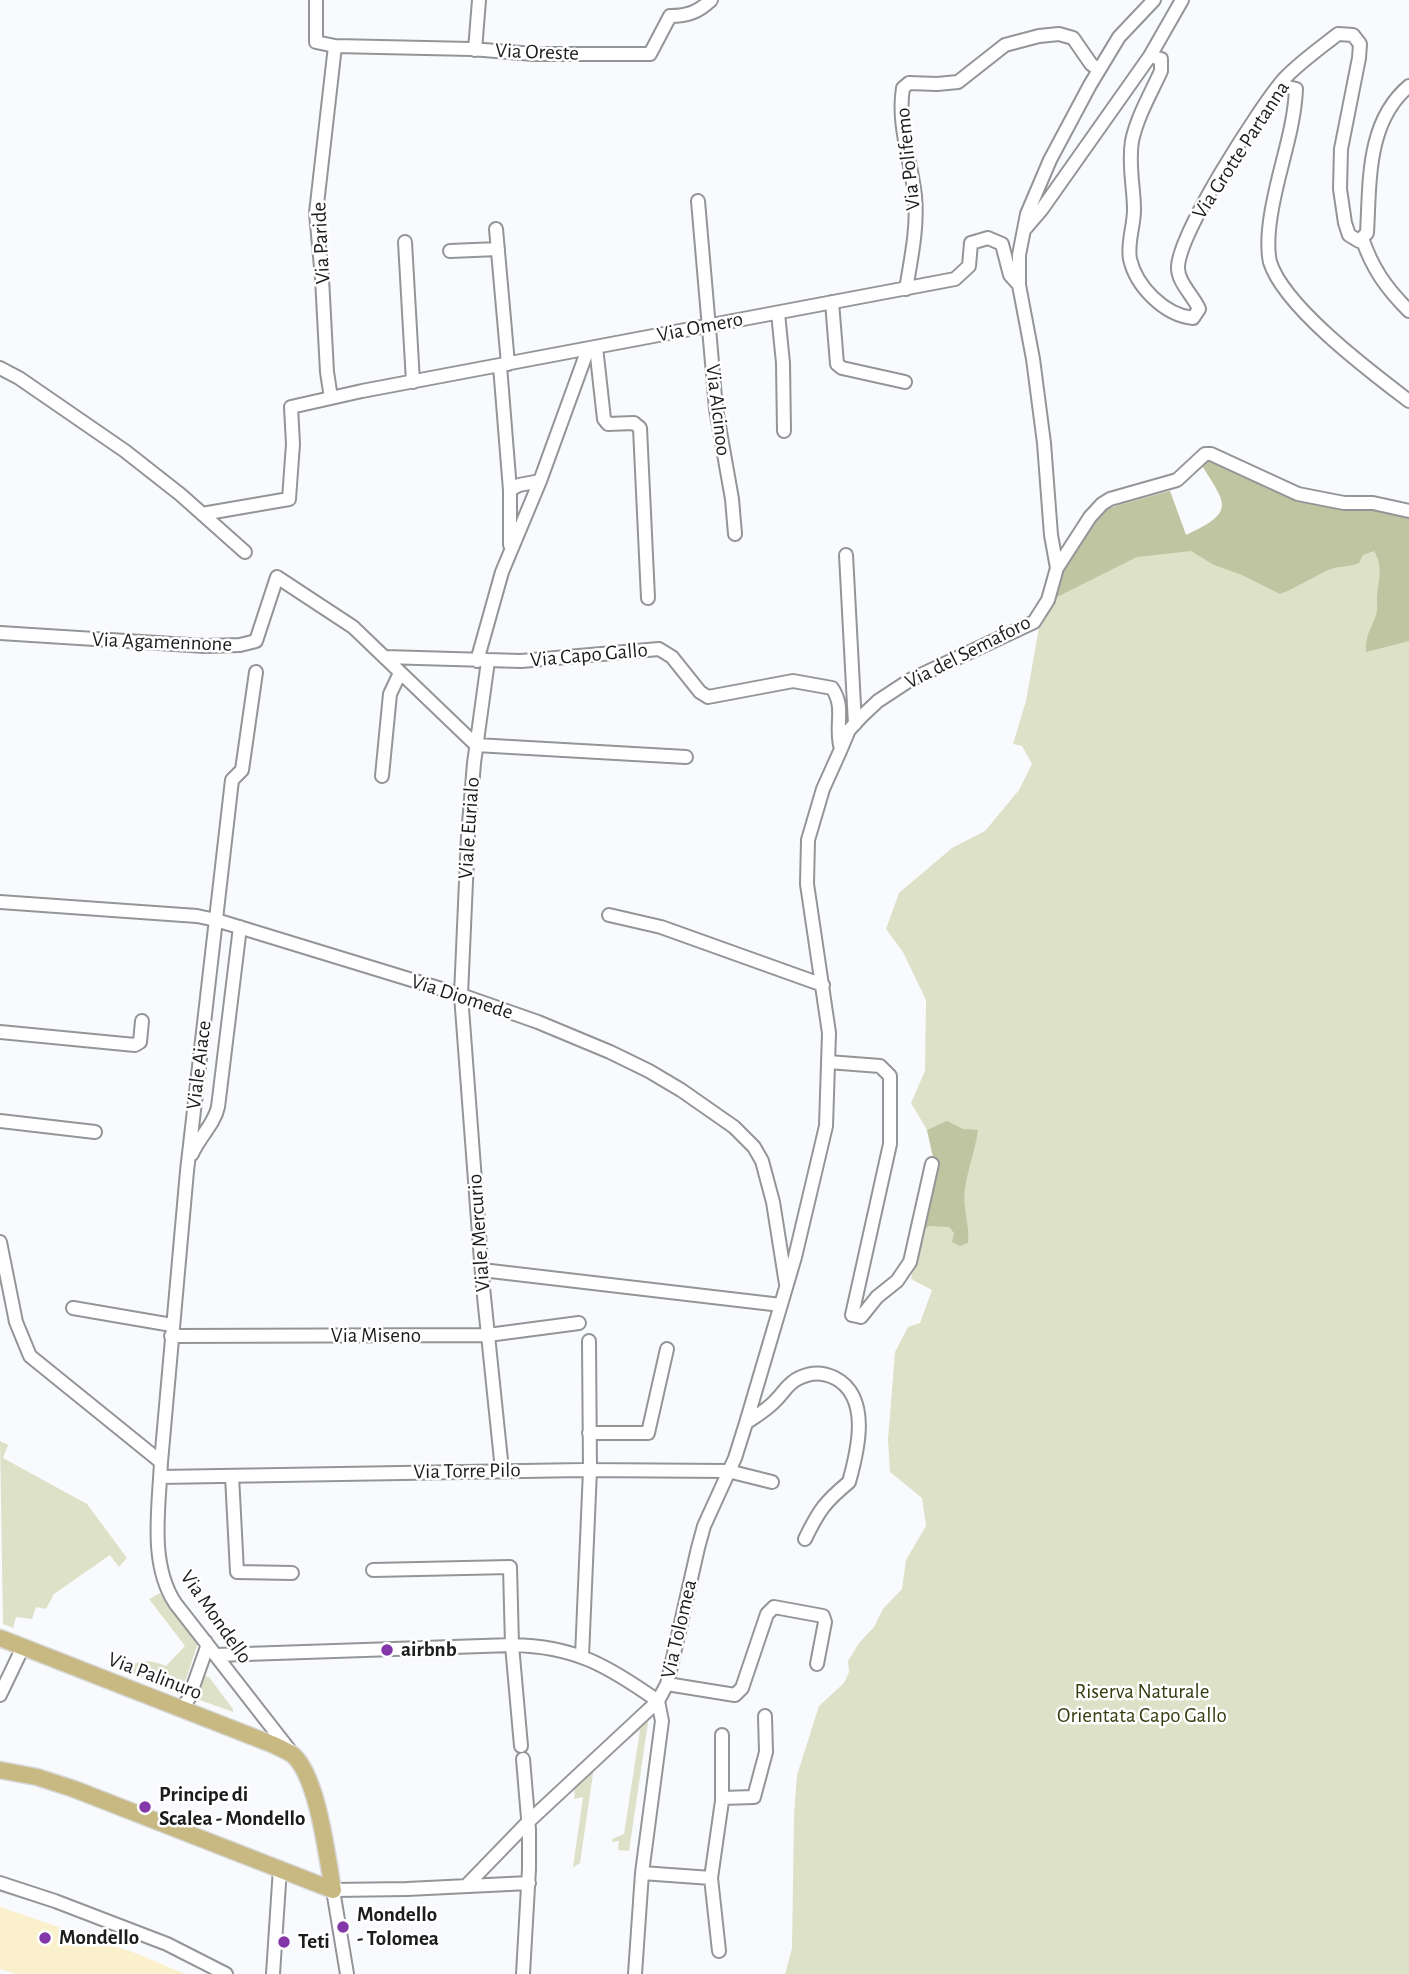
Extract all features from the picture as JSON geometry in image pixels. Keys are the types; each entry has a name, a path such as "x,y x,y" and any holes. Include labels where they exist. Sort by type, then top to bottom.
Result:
{"main road":[{"name":"Via Palinuro","path":"0,1638 180,1707 274,1745 294,1756"},
{"name":"Via Mondello","path":"294,1756 312,1790 334,1890"},
{"path":"0,1770 65,1786 334,1890"}],"street":[{"path":"316,0 316,42 335,46"},
{"path":"475,50 479,0"},
{"name":"Via Oreste","path":"335,46 534,54 650,54 670,16 685,16 699,11 710,0"},
{"path":"1057,568 1051,535 1043,431 1019,285 1019,255 1027,214 1051,160 1119,37 1154,0"},
{"path":"1024,230 1042,209 1150,56 1182,0"},
{"name":"Via Polifemo","path":"906,289 913,249 915,198 900,105 903,88 909,83 958,82 1005,45 1059,34 1073,38 1091,64 1099,70"},
{"name":"Via Grotte Partanna","path":"1150,56 1161,59 1161,71 1133,139 1130,162 1134,209 1129,256 1135,275 1164,306 1182,317 1193,318 1199,309 1187,290 1178,266 1196,217 1285,78 1338,34 1353,35 1360,44 1341,149 1340,189 1349,235 1359,241 1363,238"},
{"name":"Via Paride","path":"329,399 316,213 335,46"},
{"path":"1280,85 1296,89 1295,111 1269,232 1270,261 1285,292 1309,317 1409,401"},
{"path":"1409,86 1388,112 1378,132 1369,171 1367,233 1363,238 1370,262 1384,285 1409,311"},
{"name":"Via Alcinoo","path":"698,201 716,409 732,499 735,534"},
{"path":"496,229 511,542 502,572"},
{"name":"Via Omero","path":"202,514 289,499 293,444 291,407 955,279 969,267 971,243 988,238 1002,244 1010,275 1019,285"},
{"path":"405,242 413,382"},
{"path":"450,251 498,249"},
{"path":"832,302 837,364 842,368 905,382"},
{"path":"778,313 783,363 784,432"},
{"path":"502,572 592,348"},
{"path":"592,348 604,419 608,424 634,423 639,428 648,598"},
{"path":"0,368 19,378 125,451 245,552"},
{"name":"Via del Semaforo","path":"841,749 855,724 878,701 910,680 1034,622 1048,600 1057,568 1084,525 1102,504 1110,499 1177,480 1205,454 1211,454 1298,494 1344,503 1373,503 1409,511"},
{"path":"510,490 519,485 540,481"},
{"path":"846,555 855,724"},
{"name":"Viale Eurialo","path":"461,995 468,836 483,661 502,572"},
{"name":"Via Agamennone","path":"0,633 151,643 240,645 256,641 276,577 353,627 385,657"},
{"name":"Via Capo Gallo","path":"385,657 521,661 659,649 672,657 700,692 708,697 793,681 822,684 832,688 840,698 838,739 841,749"},
{"path":"385,657 476,745 686,757"},
{"name":"Viale Aiace","path":"161,1462 187,1171 232,780 242,770 257,672"},
{"path":"382,776 390,695 400,673"},
{"name":"Via Tolomea","path":"466,1886 528,1822 658,1701 667,1684 704,1526 735,1458 746,1423 787,1286 826,1126 829,1033 807,884 808,840 823,789 841,749"},
{"name":"Via Diomede","path":"0,902 197,916 216,920 461,995 610,1052 660,1077 734,1127 754,1147 765,1170 787,1286"},
{"path":"609,915 661,927 823,985"},
{"path":"187,1171 195,1147 213,1121 218,1107 240,927"},
{"name":"Viale Mercurio","path":"461,995 482,1270 502,1470"},
{"path":"0,1032 135,1045 140,1042 142,1021"},
{"path":"828,1062 880,1066 890,1076 890,1144 852,1315 860,1317 877,1297 897,1281 910,1262 932,1164"},
{"path":"0,1121 95,1132"},
{"path":"0,1242 4,1280 16,1322 30,1356 161,1462"},
{"path":"482,1270 781,1305"},
{"name":"Via Miseno","path":"73,1308 172,1331 488,1335 579,1323"},
{"path":"582,1656 590,1470 589,1341"},
{"path":"589,1433 648,1433 667,1349"},
{"path":"746,1423 764,1411 796,1379 811,1373 824,1373 847,1384 858,1408 859,1425 849,1482 831,1496 818,1513 806,1539"},
{"name":"Via Mondello","path":"161,1462 159,1550 163,1581 176,1603 294,1756"},
{"name":"Via Torre Pilo","path":"160,1477 502,1470 728,1471 772,1482"},
{"path":"232,1476 237,1572 292,1573"},
{"path":"373,1570 510,1567 512,1646 528,1822 523,1974"},
{"path":"667,1684 735,1695 742,1688 767,1614 774,1606 823,1616 825,1622 817,1664"},
{"path":"180,1707 188,1698 206,1642"},
{"path":"0,1695 23,1647"},
{"path":"216,1655 551,1647 582,1656 616,1672 658,1701 662,1721 642,1873 635,1974"},
{"path":"722,1798 754,1797 766,1752 765,1716"},
{"path":"719,1951 711,1878 722,1798 722,1735"},
{"path":"273,1974 281,1868"},
{"path":"642,1873 711,1878"},
{"path":"0,1883 159,1941 226,1974"},
{"path":"334,1890 528,1883"},
{"name":"Via Mondello","path":"334,1890 346,1973"}],"green space":[{"path":"1206,458 1245,475 1409,517 1409,641 1366,652 1377,609 1380,569 1374,551 1363,555 1359,563 1331,569 1280,594 1242,575 1214,565 1191,551 1137,557 1055,598 1063,564 1102,510 1170,491 1186,535 1213,520 1220,513 1222,506 1217,489 1201,464"},
{"name":"Riserva Naturale Orientata Capo Gallo","path":"1201,464 1409,517 1409,1974 785,1974 792,1948 797,1775 819,1706 844,1683 849,1672 848,1661 859,1643 874,1627 883,1609 902,1589 906,1560 926,1526 922,1498 890,1472 888,1440 895,1352 908,1327 920,1323 932,1290 911,1279 936,1170 927,1130 911,1103 925,1071 926,1000 903,952 886,929 899,893 952,848 985,831 1019,790 1032,764 1022,746 1013,744 1026,701 1040,622 1055,598 1063,564 1118,504 1170,491 1186,535 1213,520 1220,513 1221,498"},
{"path":"947,1121 963,1129 978,1130 964,1195 968,1243 960,1246 952,1242 954,1233 949,1227 930,1226 922,1229 936,1170 927,1130"},
{"path":"0,1441 8,1445 3,1458 87,1504 127,1558 119,1567 110,1555 54,1594 46,1609 36,1607 32,1619 16,1617 13,1628 3,1624"},
{"path":"160,1593 198,1643 180,1691 126,1671 145,1661 166,1666 185,1646 149,1599"},
{"path":"204,1676 209,1677 233,1712 197,1699"},
{"path":"649,1716 629,1851 618,1850 619,1841 612,1842 612,1839 624,1834 640,1730 629,1739 627,1736"},
{"path":"594,1767 580,1863 573,1867 583,1797 574,1799 575,1784"}],"sand":[{"name":"Mondello","path":"0,1907 138,1954 185,1974 16,1974 0,1969"}],"place":[{"name":"airbnb","path":"387,1650"},
{"name":"Principe di Scalea - Mondello","path":"145,1807"},
{"name":"Mondello - Tolomea","path":"343,1927"},
{"name":"Mondello","path":"45,1938"},
{"name":"Teti","path":"284,1942"}]}
